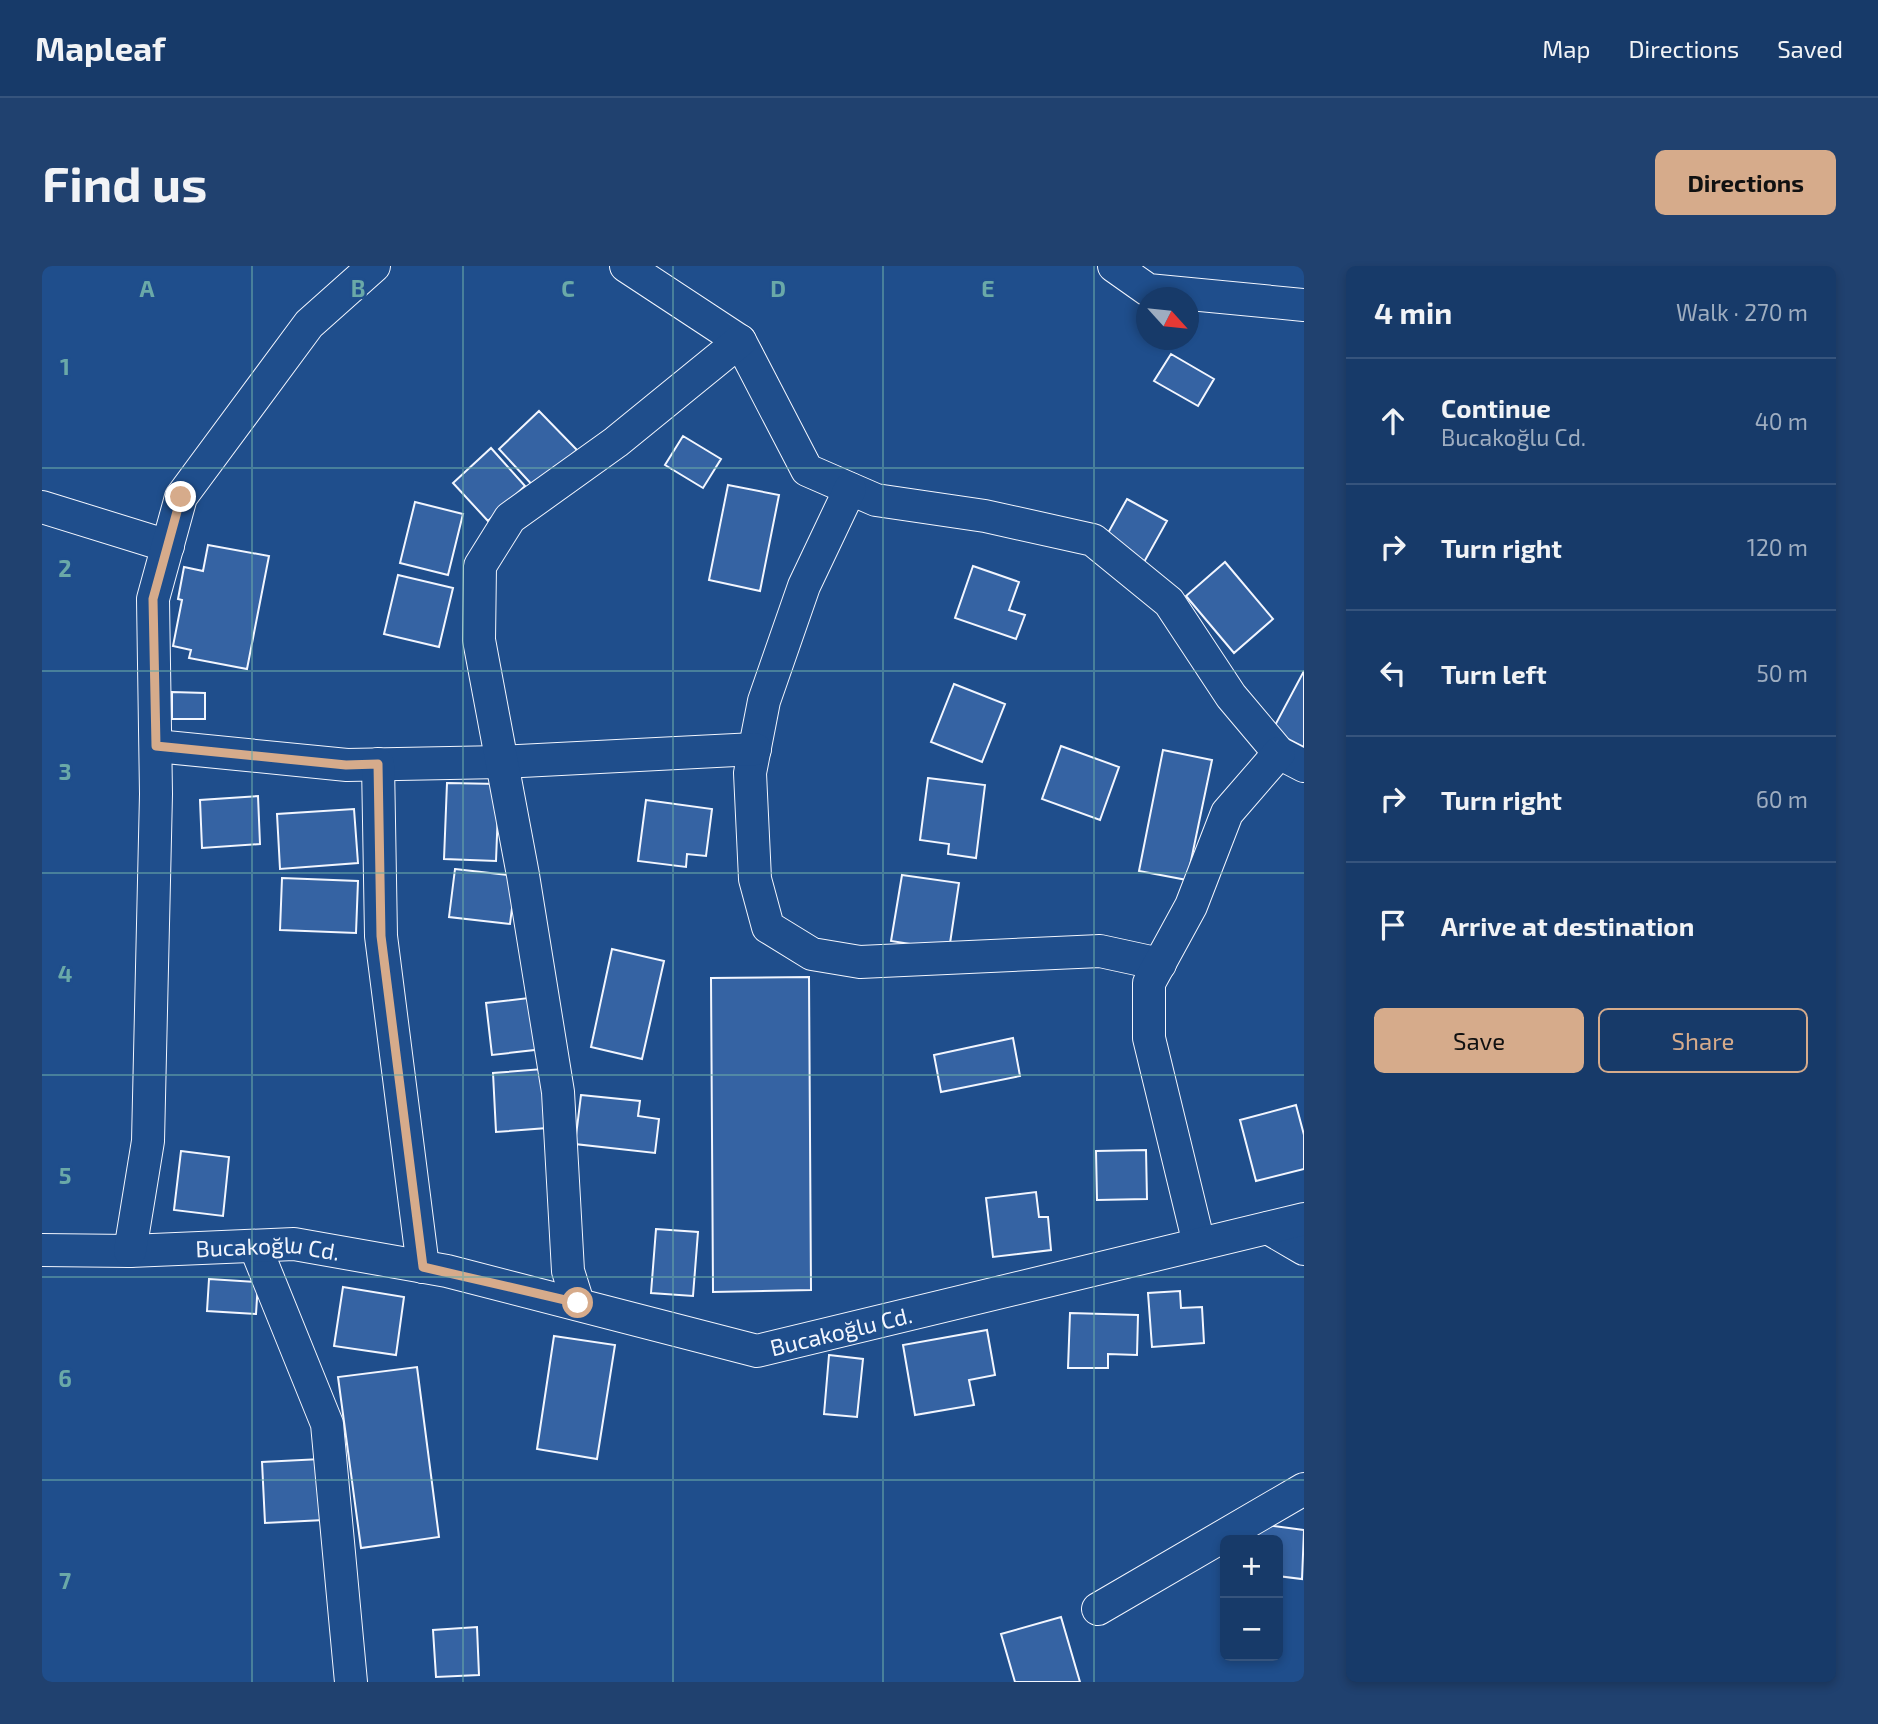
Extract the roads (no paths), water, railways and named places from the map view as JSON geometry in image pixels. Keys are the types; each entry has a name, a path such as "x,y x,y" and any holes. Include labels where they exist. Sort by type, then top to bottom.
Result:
{"street":[{"path":"130,1251 148,1141 156,794 153,599 181,497 309,324 374,266"},
{"path":"626,266 740,341 807,470 876,500 985,516 1093,540 1169,602 1231,696 1292,759 1227,813 1191,906 1149,983 1149,1038 1199,1244"},
{"path":"1114,266 1148,290 1304,305"},
{"path":"578,1303 568,1271 558,1093 523,875 479,640 480,566 510,518 616,442 740,341"},
{"path":"850,489 804,586 764,701 750,773 755,879 768,927 812,954 860,962 1100,951 1160,964"},
{"path":"42,507 168,546"},
{"path":"156,746 346,765 502,762 755,749"},
{"path":"378,764 381,936 423,1267"},
{"name":"Bucakoğlu Cd.","path":"42,1250 130,1251 294,1244 423,1267 578,1303 757,1351 1304,1219"},
{"path":"1268,1228 1304,1249"},
{"path":"255,1246 327,1424 351,1682"},
{"path":"1098,1609 1304,1489"}]}
